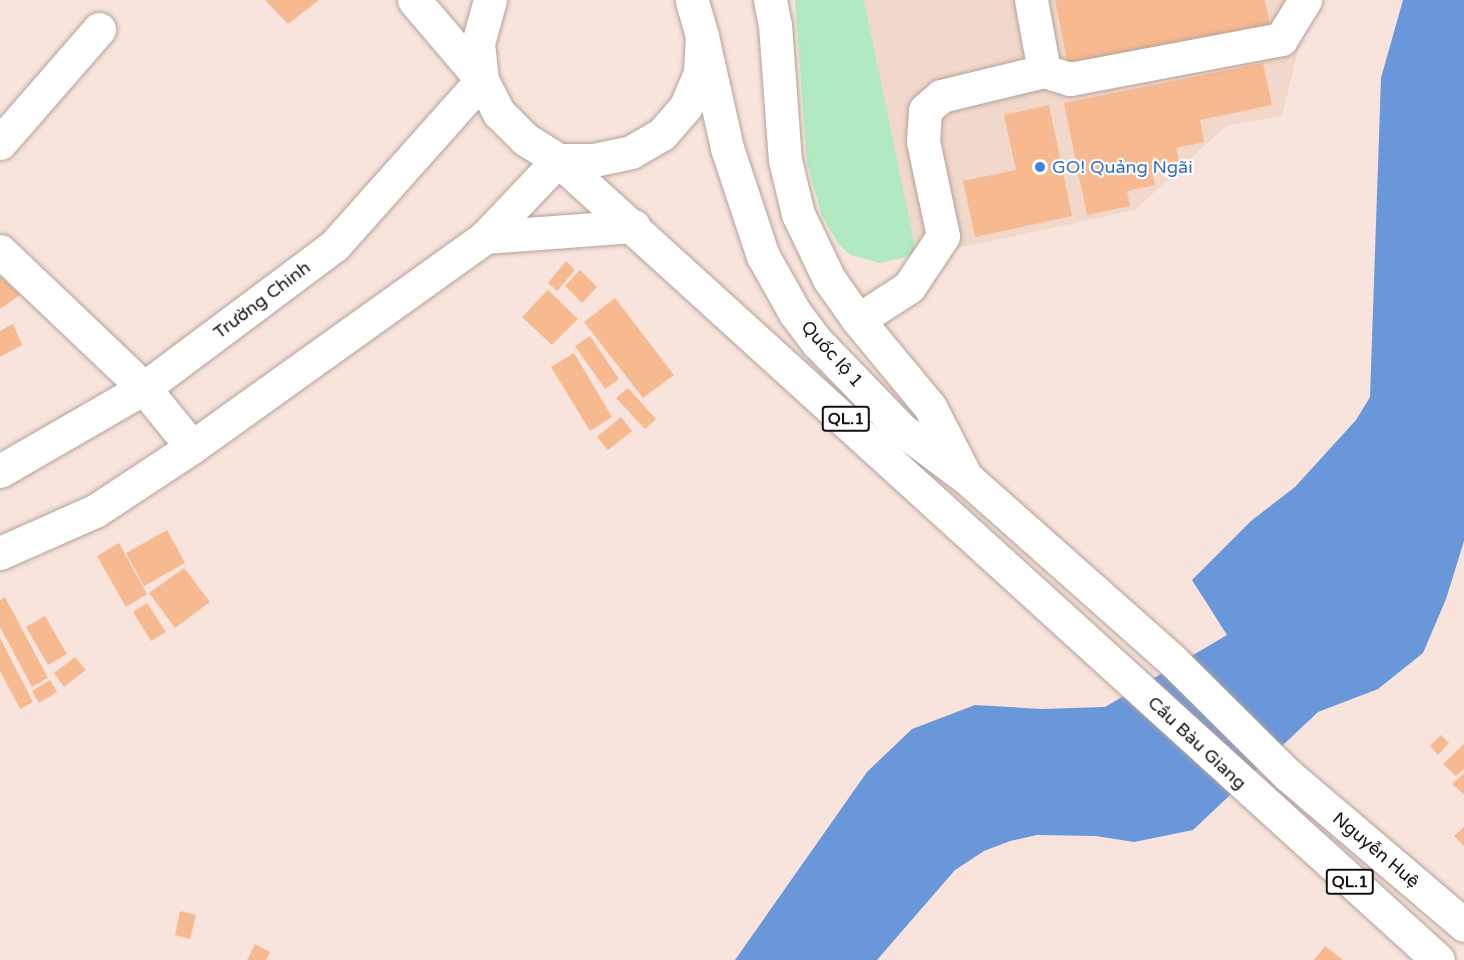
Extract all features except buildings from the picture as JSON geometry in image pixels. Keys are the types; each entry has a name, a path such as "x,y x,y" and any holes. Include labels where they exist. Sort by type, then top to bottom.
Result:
{"main road":[{"path":"414,0 482,80"},
{"name":"QL.1","path":"487,2 478,43 482,80 499,113 525,139 558,160 594,160 631,152 662,134 686,106 700,73 702,36 692,0"},
{"path":"770,0 790,187 812,247 858,321 930,407 967,478"},
{"path":"1031,0 1044,71"},
{"path":"858,321 909,287 943,236 922,141 925,110 940,96 1044,71 1070,79 1281,39 1305,0"},
{"path":"0,143 99,29"},
{"name":"Quốc lộ 1","path":"702,36 734,170 763,256 778,285 818,343 901,429 967,478 1171,659 1288,775"},
{"name":"Trường Chinh","path":"0,471 144,387 334,246 482,80"},
{"path":"0,553 95,511 192,447 485,237 558,160"},
{"name":"Quốc lộ 1","path":"558,160 634,226 1132,681"},
{"path":"485,237 634,226"},
{"path":"0,251 144,387 192,447"},
{"name":"Cầu Bàu Giang","path":"1132,681 1262,804 1438,960"},
{"name":"Nguyễn Huệ","path":"1288,775 1464,925"}],"shaded area":[{"name":"GO! Quảng Ngãi","path":"864,0 1319,0 1300,41 1282,116 1227,125 1135,210 968,246 916,251"}],"green space":[{"path":"795,0 864,0 916,251 906,257 880,263 851,255 840,246 822,216 807,163"}],"water":[{"path":"1403,0 1464,0 1464,541 1446,599 1423,653 1378,689 1318,712 1193,830 1134,842 1096,836 1037,835 1010,841 984,851 955,870 877,960 735,960 867,772 912,729 975,705 1041,709 1105,707 1227,635 1192,580 1251,521 1295,487 1356,420 1370,397 1381,78"}],"place":[{"name":"GO! Quảng Ngãi","path":"1040,167"}]}
